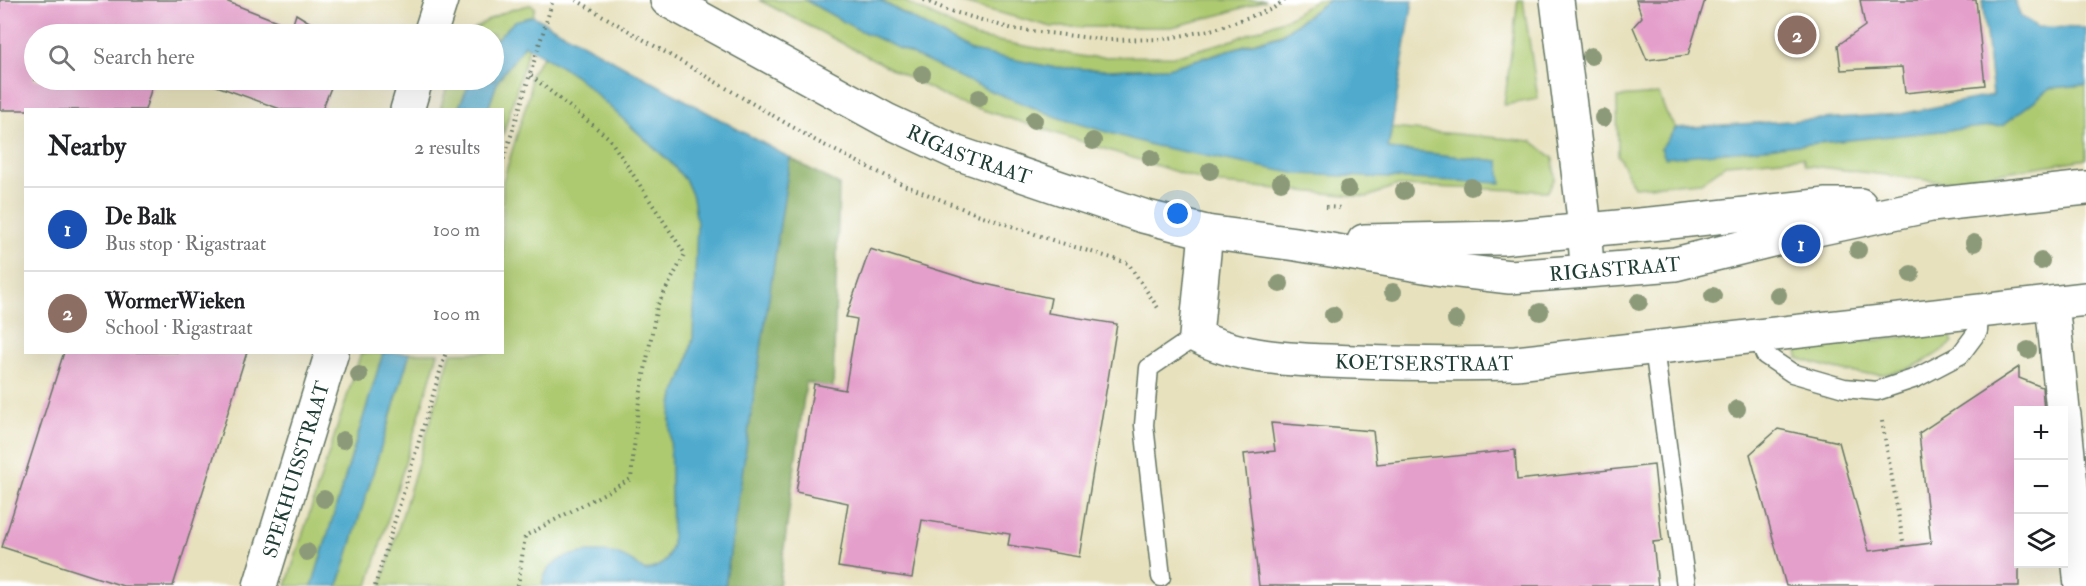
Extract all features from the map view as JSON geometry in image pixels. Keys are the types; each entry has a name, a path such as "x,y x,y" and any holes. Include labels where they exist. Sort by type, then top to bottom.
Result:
{"street":[{"path":"433,24 441,0"},
{"name":"RIGASTRAAT","path":"667,0 886,120 957,153 1143,216 1206,232 1296,244 1442,269 1510,277 1675,264 1808,231 1931,205 2086,188"},
{"path":"1557,0 1587,272"},
{"path":"408,108 413,90"},
{"name":"RIGASTRAAT","path":"1296,244 1501,238 1826,205 1931,205"},
{"path":"1196,336 1206,232"},
{"name":"KOETSERSTRAAT","path":"1196,336 1209,342 1257,355 1304,360 1445,365 1516,363 2086,299"},
{"path":"2052,303 2062,406"},
{"name":"SPEKHUISSTRAAT","path":"260,586 331,354"},
{"path":"2068,458 2080,586"}],"lane":[{"path":"1758,336 1765,355 1792,373 1844,388 1877,391 1916,378 1960,355 1978,331 1979,312"},
{"path":"1161,577 1144,425 1149,368 1196,336"},
{"path":"1654,348 1686,586"}],"path":[{"path":"504,159 553,0"},
{"path":"924,0 947,10 1012,29 1109,40 1164,39 1215,30 1272,9 1285,0"},
{"path":"518,586 525,536 631,479 638,407 657,306 685,254 609,138 530,75"},
{"path":"1320,206 1344,208"},
{"path":"375,586 445,354"},
{"path":"1877,391 1904,547"}],"green space":[{"path":"759,0 805,0 855,28 1062,119 1498,161 1388,149 1392,128 1532,141 1553,158 1555,178 1548,191 1395,186 1368,197 1211,183 952,100"},
{"path":"880,0 902,0 975,37 1086,57 1174,56 1233,40 1290,17 1315,0 1329,0 1281,34 1168,68 1106,70 1051,67 971,51"},
{"path":"952,0 1266,0 1172,27 1052,27"},
{"path":"1518,0 1523,0 1538,99 1504,105"},
{"path":"530,5 535,7 533,16 515,21 504,31 504,24 482,24 497,16"},
{"path":"525,45 529,47 504,132 504,108 489,108 495,90 504,90 504,72"},
{"path":"543,56 575,75 671,163 686,181 693,197 697,224 693,338 686,368 674,395 670,416 672,544 663,562 645,571 633,562 589,553 562,558 548,569 542,582 543,586 381,586 451,354 504,354 504,178 530,92 530,75"},
{"path":"2086,85 2086,159 1943,182 1805,165 1803,157 1727,164 1701,182 1634,187 1618,155 1617,97 1659,94 1666,113 1676,128 1661,148 2003,125 2051,87"},
{"path":"446,90 467,90 458,108 441,108"},
{"path":"790,158 839,185 833,389 806,382 779,586 725,586"},
{"path":"1948,332 1953,343 1925,361 1893,373 1861,374 1830,368 1798,358 1797,349"},
{"path":"361,354 383,354 312,586 286,586"},
{"path":"410,354 438,354 368,586 338,586"}],"water":[{"path":"805,0 879,0 971,51 1051,67 1106,70 1168,68 1281,35 1329,0 1413,0 1388,149 1499,161 1501,183 1298,174 1155,146 1065,120 988,90 855,28"},
{"path":"1982,0 2014,0 2021,16 2037,27 2086,28 2086,85 2051,88 2003,125 1665,158 1661,148 1676,128 1901,114 1993,95"},
{"path":"533,16 790,158 725,586 543,586 550,567 568,556 591,552 616,554 630,560 645,571 660,565 668,555 672,544 670,416 674,395 686,368 693,338 697,224 693,197 686,181 671,163 575,75 525,45 504,72 504,31 515,21"},
{"path":"467,90 495,90 488,108 458,108"},
{"path":"383,354 410,354 338,586 312,586"}],"building":[{"path":"0,0 223,0 284,24 24,24 24,90 151,90 146,108 0,110"},
{"path":"1636,0 1705,0 1688,55 1647,60 1633,27 1642,17"},
{"path":"1860,0 1976,0 1985,85 1905,93 1902,67 1841,70 1838,45 1865,26"},
{"path":"296,14 312,24 293,24"},
{"path":"228,90 330,90 323,108 277,108"},
{"path":"870,249 976,282 1051,298 1048,313 1117,324 1079,557 1008,545 1010,534 922,520 912,578 838,567 848,503 796,492 814,384 845,390 857,319 846,317"},
{"path":"63,354 246,354 173,586 123,586 2,547"},
{"path":"2019,367 2019,378 2042,387 2044,406 2014,406 2014,568 2019,568 2019,586 1786,586 1750,454 1778,429 1839,442 1869,551 1931,543 1919,433"},
{"path":"1271,423 1373,431 1377,464 1515,450 1517,480 1654,465 1662,541 1653,542 1658,586 1259,586 1244,454 1275,451"}],"place":[{"name":"WormerWieken","path":"1797,35"},
{"name":"De Balk","path":"1801,244"}]}
